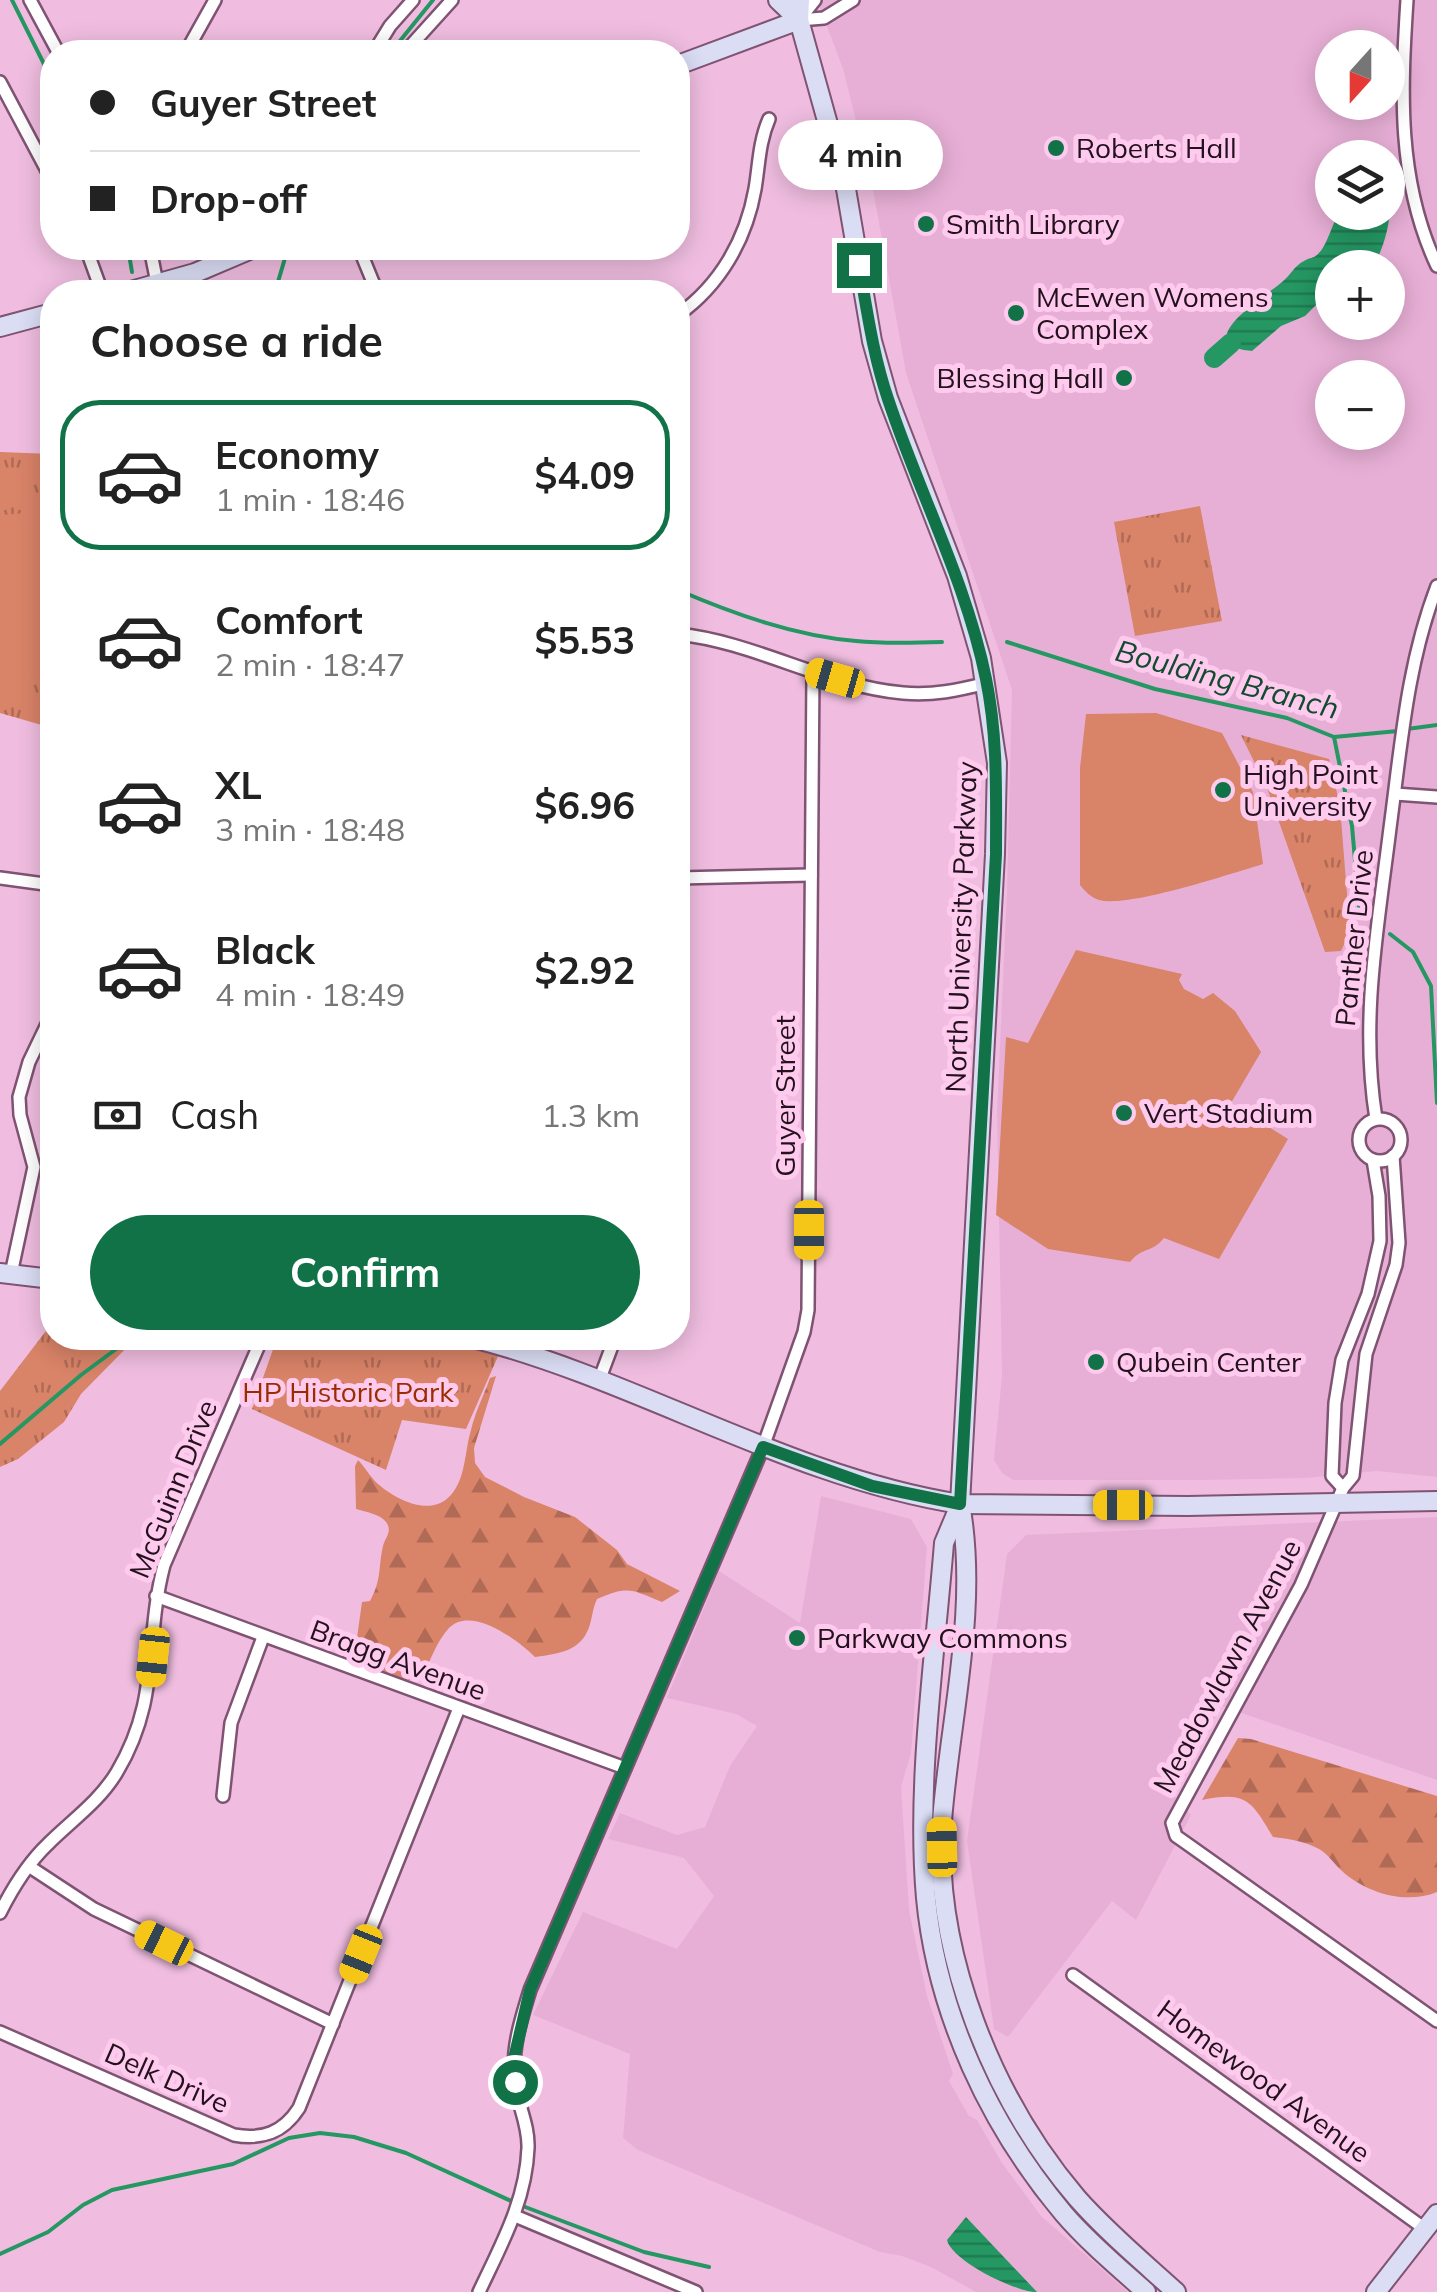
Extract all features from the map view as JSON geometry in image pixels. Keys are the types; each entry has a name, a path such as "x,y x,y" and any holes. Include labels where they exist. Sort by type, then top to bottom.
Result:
{"main road":[{"path":"690,61 799,20 778,0"},
{"name":"North University Parkway","path":"800,0 799,20 846,189 872,341 888,398 957,576 987,683 996,763 996,854 960,1504 944,1542 924,1804 938,1914"},
{"path":"168,280 225,260"},
{"path":"0,327 40,316"},
{"path":"6,1273 40,1278"},
{"path":"511,1350 600,1378 763,1447 872,1486 960,1504 1188,1506 1341,1495 1437,1501"},
{"path":"938,1914 950,2006 981,2088 1004,2130 1066,2216 1146,2292"},
{"path":"938,1914 992,2065 1042,2152 1084,2205"},
{"path":"950,2006 966,2024 981,2063 992,2065"},
{"path":"981,2088 995,2092 1048,2176 1176,2292"},
{"path":"1376,2292 1431,2222"}],"street":[{"path":"30,0 52,40"},
{"path":"193,40 215,0"},
{"path":"381,40 413,0"},
{"path":"416,40 452,0"},
{"path":"799,20 815,0"},
{"path":"799,20 824,18 853,0"},
{"path":"1406,0 1401,86 1404,154 1412,194 1437,266"},
{"path":"0,82 40,157"},
{"path":"690,304 707,289 735,251 754,194 768,119"},
{"name":"Panther Drive","path":"1376,1119 1368,1058 1368,1010 1406,706 1416,645 1437,586"},
{"path":"690,636 900,693 951,692 987,683"},
{"name":"Guyer Street","path":"479,2292 515,2216 526,2175 525,2115 515,2082 521,2021 530,1990 763,1447 804,1332 808,1310 813,671"},
{"path":"1395,794 1437,798"},
{"path":"690,878 811,875"},
{"path":"0,878 40,883"},
{"path":"6,1273 34,1168 19,1098 40,1039"},
{"path":"1376,1119 1390,1121 1399,1131 1400,1145 1393,1156 1400,1220 1396,1265 1366,1354 1353,1476 1341,1495 1332,1476 1334,1404 1342,1360 1368,1294 1378,1254 1380,1220 1373,1160 1362,1151 1359,1138 1364,1126 1376,1119"},
{"path":"1373,1160 1393,1156"},
{"name":"McGuinn Drive","path":"0,1913 12,1890 46,1846 94,1804 130,1749 150,1682 156,1596 164,1565 257,1350"},
{"path":"600,1378 611,1350"},
{"name":"Meadowlawn Avenue","path":"1341,1495 1301,1585 1172,1823 1176,1836 1437,2021"},
{"name":"Bragg Avenue","path":"156,1596 625,1768"},
{"path":"223,1796 231,1723 263,1637"},
{"name":"Delk Drive","path":"0,2032 234,2135 248,2138 273,2133 293,2117 459,1708"},
{"path":"30,1867 94,1910 333,2024"},
{"name":"Homewood Avenue","path":"1074,1975 1431,2222"},
{"path":"515,2216 672,2287 696,2292"}],"shaded area":[{"name":"High Point University","path":"817,0 1437,0 1437,1477 1377,1471 1306,1478 1013,1480 1002,1473 994,1460 1002,1375 997,1112 1012,690 906,373 872,184 843,69"},
{"path":"1331,230 1387,230 1381,250 1321,250"},
{"path":"1315,256 1315,306 1305,316 1281,326 1252,351 1234,347 1227,339 1237,319 1298,265"},
{"path":"821,1496 911,1519 927,1547 911,1753 901,1787 909,1910 927,1996 953,2074 949,2081 969,2116 977,2120 1002,2163 1041,2216 1128,2292 976,2292 931,2267 880,2252 638,2150 623,2138 630,2054 533,2015 583,1912 677,1949 714,1896 684,1858 608,1839 620,1813 677,1835 705,1827 730,1766 757,1726 736,1714 667,1698 719,1571 800,1623"},
{"path":"1437,1517 1437,1780 1221,1706 1174,1796 1191,1815 1136,1920 1112,1901 1008,2037 994,2029 967,1841 1007,1554 1026,1535"},
{"path":"966,2217 1037,2292 986,2274 951,2248 947,2240"}],"green space":[{"path":"0,452 40,454 40,725 0,713"},
{"path":"1200,506 1222,621 1135,636 1114,522"},
{"path":"40,512 40,674 0,677 0,515"},
{"path":"1156,713 1222,733 1253,792 1263,864 1155,895 1099,900 1080,885 1080,768 1086,714"},
{"path":"1241,735 1329,759 1340,806 1350,932 1341,951 1325,952 1267,788"},
{"name":"Vert Stadium","path":"1076,950 1182,974 1179,980 1184,989 1203,999 1213,993 1235,1011 1261,1052 1231,1103 1288,1139 1219,1259 1164,1238 1130,1262 1048,1249 996,1215 1006,1037 1028,1043"},
{"path":"40,1339 40,1350 124,1350 81,1394 64,1422 18,1459 0,1467 0,1391"},
{"name":"HP Historic Park","path":"273,1350 478,1350 499,1354 466,1429 402,1420 386,1470 252,1409"},
{"path":"496,1376 474,1448 475,1463 485,1477 575,1517 617,1550 627,1564 680,1591 662,1602 630,1591 597,1599 583,1639 564,1651 535,1657 494,1628 469,1620 458,1622 441,1639 423,1678 405,1680 384,1675 365,1665 355,1652 362,1602 370,1601 376,1586 389,1528 380,1517 356,1509 355,1466 358,1460 378,1484 406,1502 427,1506 446,1499 458,1484 475,1417 490,1378"},
{"path":"1238,1738 1437,1796 1437,1892 1400,1897 1374,1891 1352,1879 1319,1849 1273,1837 1246,1801 1229,1797 1202,1800"}],"waterway":[{"path":"12,0 40,56"},
{"path":"401,40 433,0"},
{"path":"130,260 132,272"},
{"path":"279,280 284,260"},
{"path":"1214,358 1231,343"},
{"name":"Boulding Branch","path":"690,595 810,634 867,642 942,642"},
{"name":"Boulding Branch","path":"1007,642 1155,689 1287,718 1334,737 1398,731"},
{"name":"Boulding Branch","path":"1407,729 1437,725"},
{"path":"1334,737 1352,826 1360,917"},
{"path":"1390,934 1413,952 1431,986 1437,1103"},
{"name":"Boulding Branch","path":"0,1444 115,1350"},
{"path":"0,2254 48,2232 83,2205 112,2190 233,2164 289,2138 320,2133 354,2137 406,2153 520,2205 644,2252 709,2267"}],"place":[{"name":"Roberts Hall","path":"1056,148"},
{"name":"Smith Library","path":"926,224"},
{"name":"McEwen Womens Complex","path":"1016,313"},
{"name":"Blessing Hall","path":"1124,378"},
{"name":"High Point University","path":"1223,790"},
{"name":"Vert Stadium","path":"1124,1113"},
{"name":"Qubein Center","path":"1096,1362"},
{"name":"Parkway Commons","path":"797,1638"}],"route":[{"path":"515,2082 515,2054 530,1990 763,1447 872,1486 960,1504 996,854 996,763 982,658 957,576 888,398 872,341 859,265"}]}
